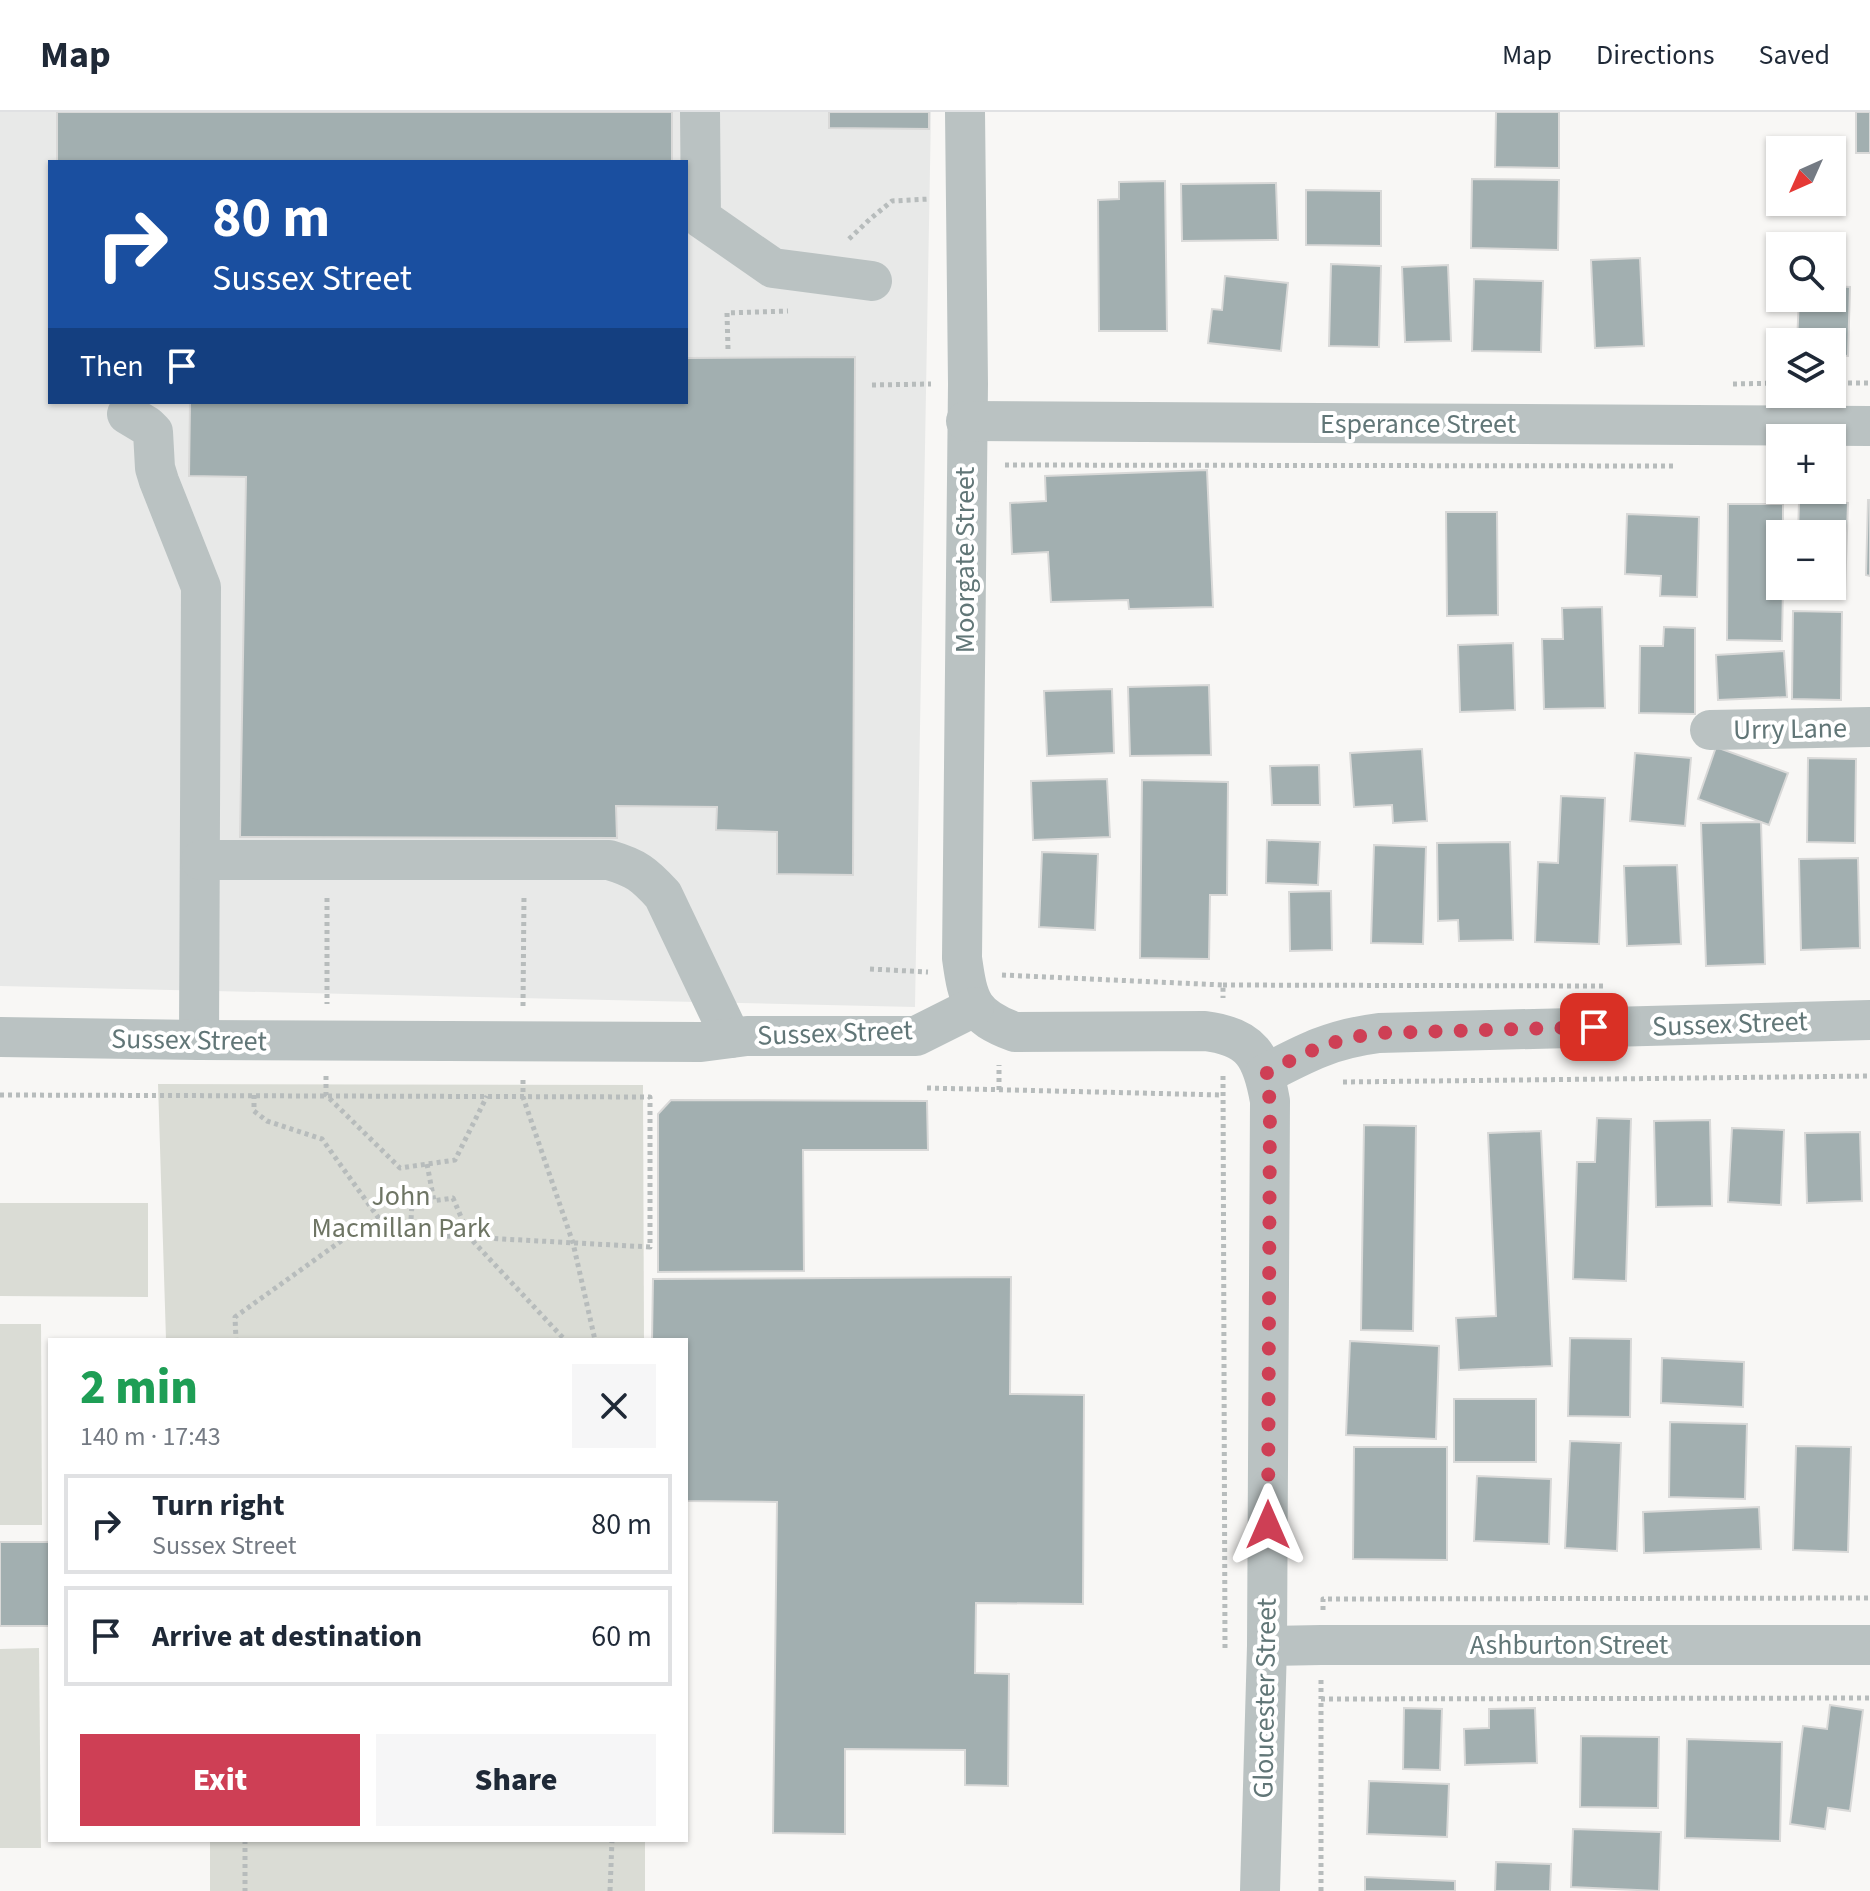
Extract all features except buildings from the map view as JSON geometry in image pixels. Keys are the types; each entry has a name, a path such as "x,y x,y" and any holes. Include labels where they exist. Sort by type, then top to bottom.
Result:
{"street":[{"path":"700,112 701,218 773,268 872,281"},
{"name":"Moorgate Street","path":"965,112 967,403 962,958 969,990"},
{"name":"Esperance Street","path":"967,403 1870,426"},
{"path":"143,412 171,426 175,494 172,511 201,587 199,1040"},
{"name":"Urry Lane","path":"1710,730 1870,727"},
{"path":"201,860 609,860 624,864 646,876 663,895 731,1038"},
{"path":"969,990 993,1025 1015,1032 1205,1031 1225,1034 1246,1044 1266,1080"},
{"name":"Sussex Street","path":"0,1037 701,1042 747,1036 916,1036 969,990"},
{"name":"Sussex Street","path":"1266,1080 1308,1051 1357,1036 1379,1033 1870,1020"},
{"name":"Gloucester Street","path":"1260,1891 1267,1646 1270,1101 1266,1080"},
{"name":"Ashburton Street","path":"1267,1646 1870,1645"}],"path":[{"path":"728,349 727,313 791,311"},
{"path":"1846,383 1870,383"},
{"path":"872,385 967,403"},
{"path":"1002,465 1685,467"},
{"path":"327,860 327,1009"},
{"path":"511,860 524,891 523,1097 573,1243 595,1338"},
{"path":"870,969 969,990 1223,985 1617,986"},
{"path":"1223,985 1225,1664"},
{"path":"1329,1082 1870,1076"},
{"path":"1222,1080 1266,1080"},
{"path":"927,1088 1222,1095"},
{"path":"0,1095 650,1097 650,1247 355,1231 235,1317 236,1338"},
{"path":"254,1095 254,1111 267,1121 322,1139 380,1220 379,1233"},
{"path":"326,1095 400,1168 455,1160 487,1096"},
{"path":"427,1164 434,1201"},
{"path":"410,1235 412,1204 453,1198 470,1238 563,1338"},
{"path":"1321,1891 1321,1699 1870,1698"},
{"path":"245,1842 245,1891"},
{"path":"610,1891 612,1842"}],"shaded area":[{"path":"0,112 931,112 915,1007 0,986"}],"green space":[{"name":"John Macmillan Park","path":"158,1084 643,1085 644,1338 166,1338"},
{"path":"0,1203 148,1203 148,1297 0,1296"},
{"path":"0,1324 41,1324 42,1525 0,1525"},
{"path":"39,1648 41,1848 0,1848 0,1649"},
{"path":"210,1842 645,1842 645,1891 210,1891"}],"route":[{"path":"1268,1525 1270,1101 1265,1074 1308,1051 1357,1036 1594,1027"}]}
